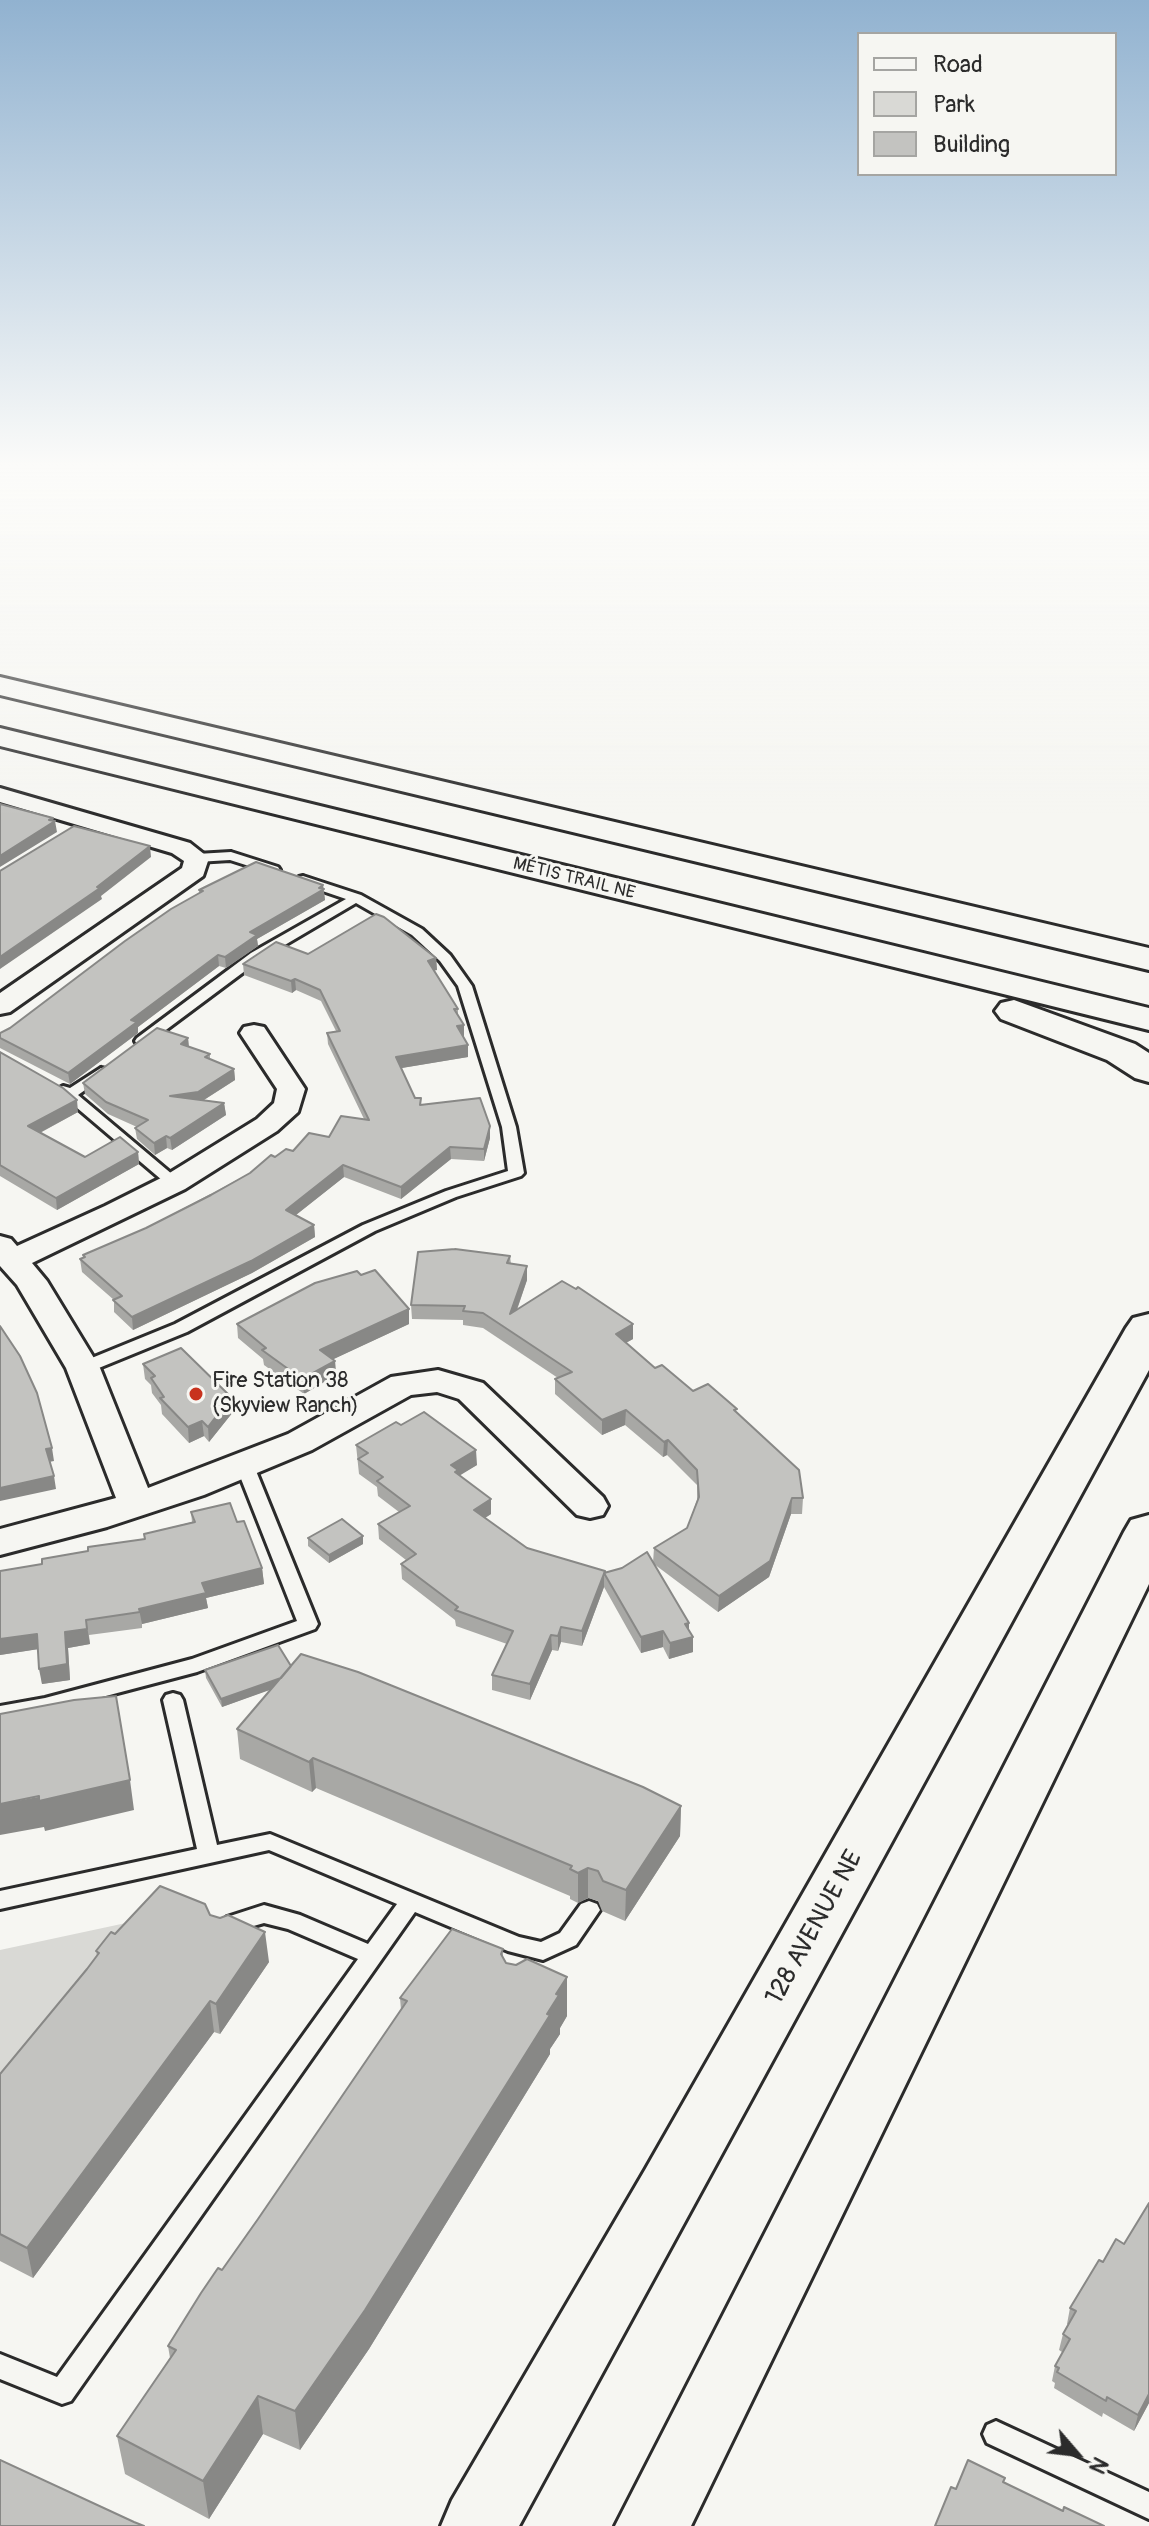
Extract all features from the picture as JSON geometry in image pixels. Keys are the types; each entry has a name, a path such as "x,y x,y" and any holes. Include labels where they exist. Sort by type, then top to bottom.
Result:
{"main road":[{"path":"0,686 1149,959"},
{"name":"MÉTIS TRAIL NE","path":"0,737 1149,1019"},
{"path":"433,788 506,798 1086,924 1149,934"},
{"path":"674,904 1149,988"},
{"path":"852,948 1121,1052 1149,1070"},
{"name":"128 AVENUE NE","path":"478,2526 669,2191 1149,1328"},
{"path":"652,2526 1149,1532"},
{"path":"508,2526 669,2191"}],"street":[{"path":"0,795 82,823 181,848 197,858 194,871 0,1006"},
{"path":"137,1505 83,1368 31,1281 7,1253 116,1213 174,1183 267,1125 288,1106 291,1089 254,1033"},
{"path":"0,1542 137,1505 245,1466 326,1429 403,1385 438,1381 471,1391 590,1506"}],"lane":[{"path":"83,1368 181,1328 369,1228 451,1194 516,1173 509,1127 465,986 445,958 417,932 356,898 231,856 197,858"},
{"path":"132,1048 256,956 356,898"},
{"path":"71,1094 108,1067"},
{"path":"47,1080 71,1094 174,1183"},
{"path":"0,1713 45,1705 197,1665 308,1624 245,1466"},
{"path":"173,1700 209,1855"},
{"path":"0,1900 270,1842 516,1945 543,1951 568,1939 589,1910"},
{"path":"0,2366 62,2392 411,1901"},
{"path":"223,1936 235,1923 264,1914 292,1921 372,1955"},
{"path":"516,1945 527,1973"},
{"path":"996,2434 1149,2506"}],"green space":[{"path":"154,1917 0,2108 0,1950"}],"building":[{"path":"0,804 53,818 49,820 55,821 0,856"},
{"path":"74,826 150,846 97,887 100,888 0,957 0,871"},
{"path":"256,862 323,885 319,888 324,889 250,932 257,935 225,957 218,955 131,1020 137,1022 68,1073 0,1038 0,1033 171,909 203,891 199,890"},
{"path":"376,914 436,958 428,961 458,1009 454,1009 464,1025 457,1026 468,1045 396,1057 415,1098 421,1098 420,1105 480,1098 490,1126 484,1149 450,1147 401,1187 343,1165 286,1210 314,1225 251,1261 132,1317 113,1300 122,1296 80,1259 85,1257 83,1255 211,1195 250,1173 271,1155 275,1157 286,1149 293,1151 309,1133 329,1137 341,1116 369,1120 327,1033 340,1031 320,990 295,979 291,981 243,964 276,942 308,954"},
{"path":"157,1028 188,1038 181,1044 210,1054 205,1057 234,1069 198,1092 170,1096 224,1103 170,1138 166,1136 154,1143 135,1128 148,1120 106,1102 83,1083"},
{"path":"0,1052 63,1088 77,1100 28,1126 85,1157 120,1137 138,1152 56,1198 0,1165"},
{"path":"455,1249 510,1256 507,1263 527,1266 510,1314 562,1281 576,1289 578,1287 633,1324 616,1334 655,1368 662,1365 693,1391 708,1384 799,1470 803,1498 792,1498 770,1561 719,1596 654,1548 687,1528 699,1497 697,1470 668,1440 664,1442 626,1410 602,1420 555,1379 572,1372 483,1313 463,1311 465,1306 411,1305 418,1252"},
{"path":"375,1270 409,1309 320,1350 335,1361 302,1379 262,1350 266,1348 237,1324 315,1283 357,1271 361,1275"},
{"path":"0,1326 20,1356 37,1393 52,1448 46,1449 54,1476 0,1488"},
{"path":"181,1348 231,1397 208,1427 202,1421 188,1427 160,1398 164,1397 151,1378 155,1376 143,1364"},
{"path":"424,1412 476,1450 451,1465 458,1470 455,1472 491,1499 474,1510 527,1548 605,1571 582,1631 561,1627 558,1636 551,1635 530,1684 492,1675 513,1631 455,1610 458,1607 401,1564 416,1554 378,1524 410,1506 377,1481 383,1477 358,1459 368,1453 356,1445 396,1422 401,1425"},
{"path":"230,1503 237,1522 244,1521 262,1568 202,1583 206,1593 139,1609 140,1612 86,1620 87,1629 65,1632 67,1664 39,1669 37,1634 0,1639 0,1571 42,1564 42,1559 88,1551 88,1547 145,1539 144,1534 195,1522 191,1512"},
{"path":"342,1519 363,1536 329,1555 308,1538"},
{"path":"647,1552 689,1623 685,1624 693,1637 670,1643 663,1631 641,1637 604,1573 622,1568"},
{"path":"278,1645 291,1666 281,1678 221,1699 205,1670"},
{"path":"301,1654 358,1672 643,1787 681,1806 626,1890 603,1881 598,1871 588,1868 578,1873 570,1869 572,1866 313,1758 309,1762 237,1729"},
{"path":"116,1696 130,1780 39,1801 39,1796 0,1804 0,1714 74,1700"},
{"path":"160,1886 205,1904 210,1915 220,1918 228,1915 265,1932 216,2004 210,2001 27,2248 0,2234 0,2074 87,1969 111,1932 115,1934"},
{"path":"452,1929 503,1949 501,1954 506,1963 516,1965 527,1959 567,1977 547,2014 550,2015 365,2310 295,2411 258,2396 203,2481 117,2436 176,2350 168,2346 201,2293 218,2268 222,2270 258,2219 407,2001 400,1998"},
{"path":"1149,2203 1149,2394 1138,2415 1107,2397 1106,2401 1057,2372 1059,2368 1055,2366 1070,2339 1063,2334 1076,2311 1070,2308 1099,2260 1103,2262 1116,2239 1124,2244"},
{"path":"0,2460 134,2522 144,2526 0,2526"},
{"path":"968,2460 1005,2478 1003,2482 1063,2511 1064,2507 1104,2526 935,2526 951,2487 956,2489"}],"place":[{"name":"Fire Station 38 (Skyview Ranch)","path":"196,1394"}]}
